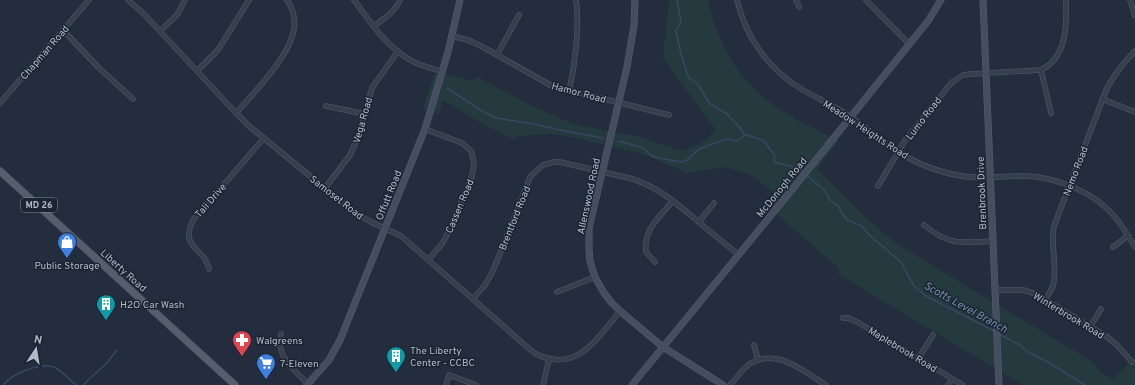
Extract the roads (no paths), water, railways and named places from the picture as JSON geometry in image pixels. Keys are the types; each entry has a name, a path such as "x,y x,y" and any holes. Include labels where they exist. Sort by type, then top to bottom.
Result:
{"main road":[{"name":"Liberty Road","path":"0,171 235,385"}],"street":[{"name":"Chapman Road","path":"0,103 89,0"},
{"name":"Samoset Road","path":"128,0 144,14 236,113 264,138 361,216 401,236 534,354 549,359 567,359 582,353 593,344 620,311"},
{"path":"160,31 177,14 185,0"},
{"path":"197,71 212,58 218,50 249,0"},
{"path":"236,113 267,78 283,54 292,36 295,18 293,10 287,0"},
{"path":"354,0 382,37 398,51 417,63 443,72"},
{"path":"374,26 393,12 400,0"},
{"name":"Offutt Road","path":"308,384 324,366 337,347 386,228 425,129 443,72 460,0"},
{"path":"569,91 574,63 577,14 576,0"},
{"name":"Allenswood Road","path":"635,0 634,25 627,67 589,228 588,238 590,261 595,277 604,293 620,311 664,347 723,385"},
{"name":"Meadow Heights Road","path":"737,0 743,20 756,47 788,80 850,117 898,152 920,163 947,173 965,177 1034,177 1052,180 1084,192 1104,206 1118,221 1135,247"},
{"path":"796,0 799,7"},
{"path":"866,0 909,44"},
{"name":"McDonogh Road","path":"632,385 928,21 941,0"},
{"name":"Brenbrook Drive","path":"983,0 999,385"},
{"path":"1051,113 1041,70 1048,67 1053,62 1061,46 1066,27 1066,0"},
{"path":"1130,0 1135,16"},
{"path":"497,54 520,15"},
{"path":"63,30 98,67 133,100"},
{"name":"Hamor Road","path":"452,36 474,42 552,86 669,115"},
{"name":"Vega Road","path":"325,188 350,156 359,135 372,88 398,51"},
{"name":"Nemo Road","path":"1046,300 1051,291 1054,279 1052,240 1054,226 1102,99 1112,79 1135,51"},
{"name":"Lumo Road","path":"878,186 914,128 952,82 964,75 1041,70"},
{"path":"1102,99 1135,112"},
{"path":"326,106 365,114"},
{"name":"Cassen Road","path":"425,129 462,143 470,151 473,156 474,163 472,176 449,231 442,244 428,260"},
{"name":"Tali Drive","path":"209,269 207,261 191,244 188,236 190,227 193,220 264,138"},
{"name":"Brentford Road","path":"473,299 485,285 492,271 528,182 534,172 543,165 554,162 603,172 647,184 664,193 738,254"},
{"path":"655,262 646,252 647,236 652,226 673,201"},
{"path":"699,222 714,203"},
{"path":"924,225 934,233 949,240 965,243 993,241"},
{"path":"1113,247 1128,236"},
{"path":"558,292 595,277"},
{"name":"Winterbrook Road","path":"995,290 1023,290 1036,294 1111,341 1132,362"},
{"path":"1090,327 1101,309"},
{"name":"Maplebrook Road","path":"843,318 848,318 859,323 963,385"},
{"path":"281,334 280,346 283,356 308,384"},
{"path":"918,359 933,335"},
{"path":"754,345 758,360"},
{"path":"730,385 746,367 758,360 771,358 784,360 826,385"},
{"path":"542,385 549,359"},
{"path":"446,385 450,375 476,385"},
{"path":"948,385 952,379"}],"waterway":[{"name":"Scotts Level Branch","path":"677,0 681,22 676,31 681,54 689,78 698,84 709,103 727,114 744,134 764,141 775,156 774,162 797,168 804,172"},
{"path":"447,88 482,111 496,118 602,138"},
{"path":"619,141 643,148 652,156 681,162 687,160 699,149 727,139 737,141 745,135"},
{"name":"Scotts Level Branch","path":"807,175 825,191 829,199 838,206 846,219 863,227 868,234 901,262 914,286 926,296 994,331"},
{"name":"Scotts Level Branch","path":"999,334 1085,385"},
{"path":"84,385 106,364 117,350"},
{"path":"3,385 19,373 41,366 54,367 76,385"}],"place":[{"name":"Public Storage","path":"67,259"},
{"name":"H2O Car Wash","path":"106,321"},
{"name":"Walgreens","path":"242,357"},
{"name":"The Liberty Center - CCBC","path":"396,373"},
{"name":"7-Eleven","path":"266,380"}]}
